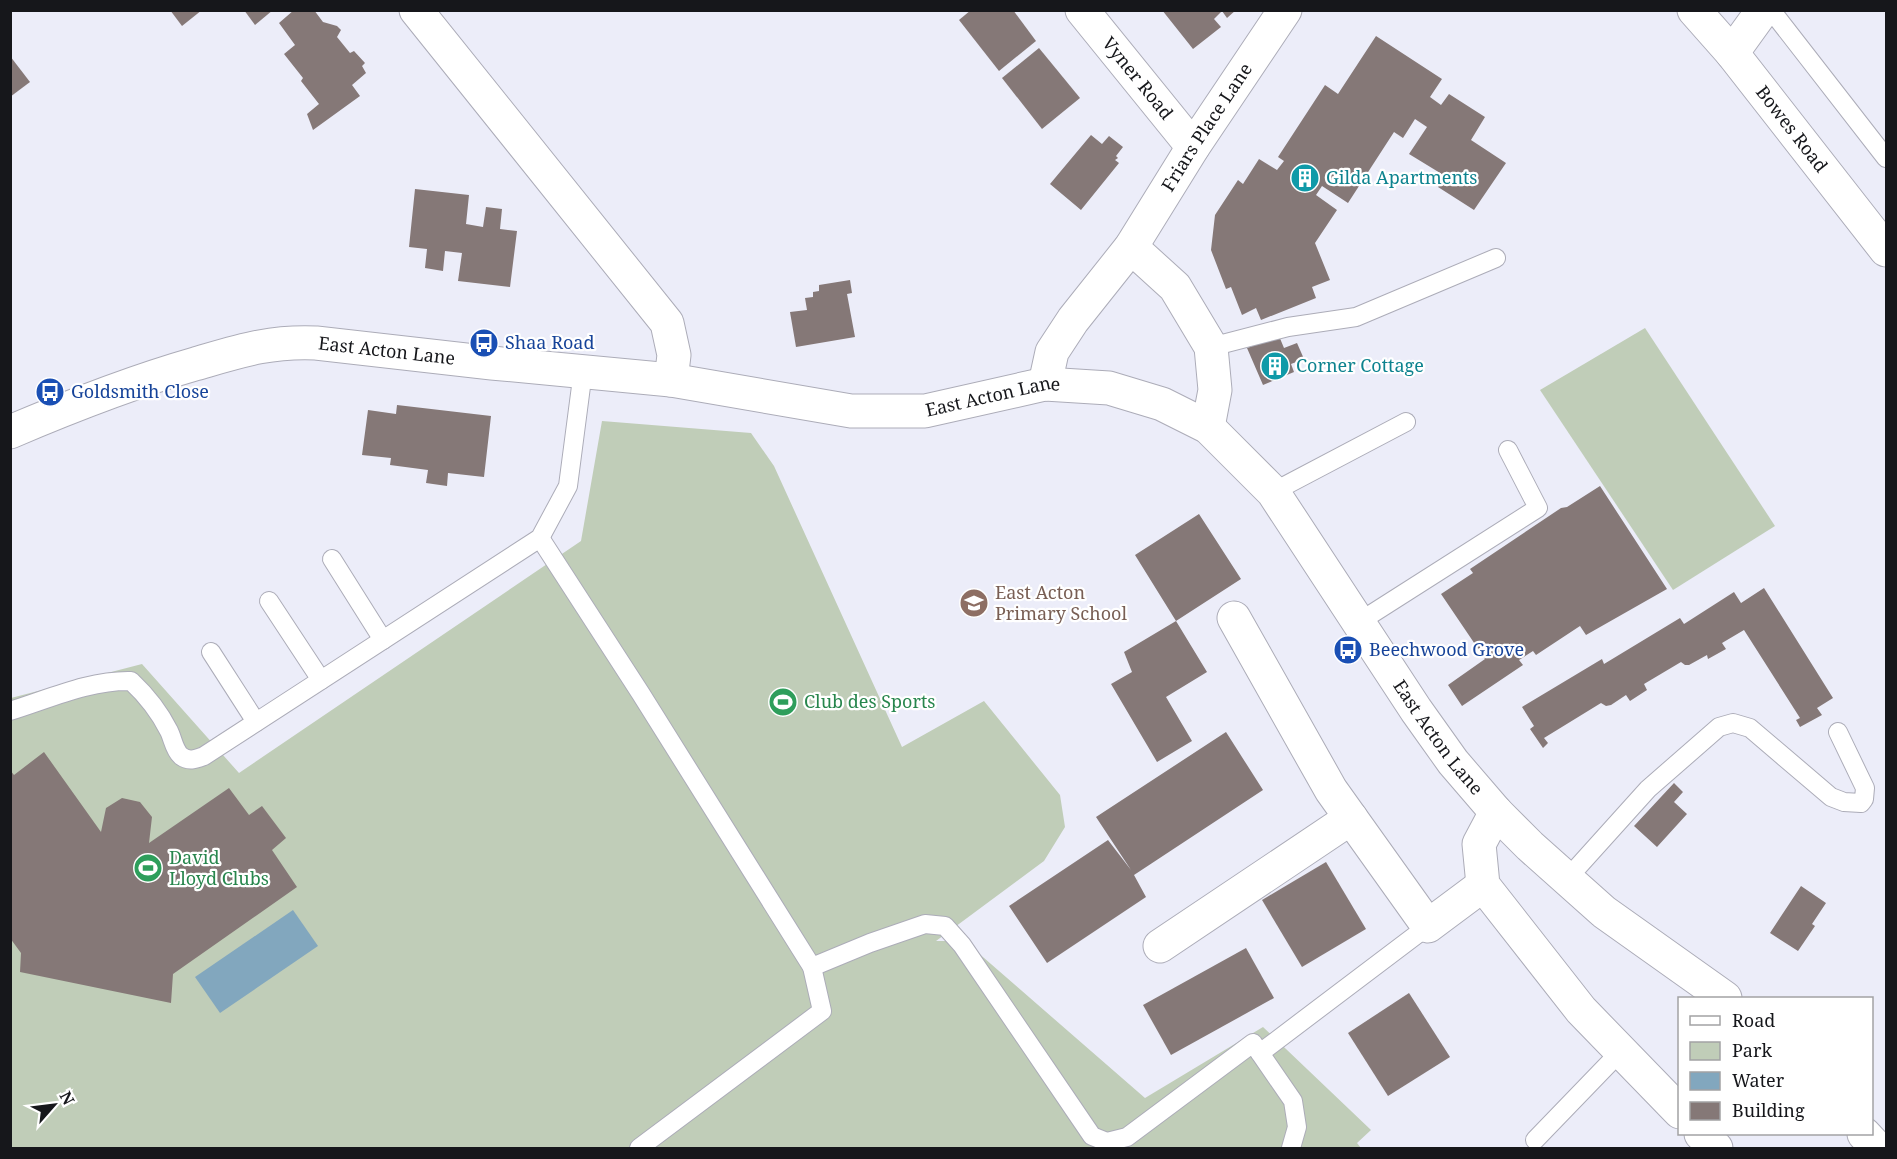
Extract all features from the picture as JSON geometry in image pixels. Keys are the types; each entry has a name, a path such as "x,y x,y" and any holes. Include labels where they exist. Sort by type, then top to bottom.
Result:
{"street":[{"path":"416,10 667,323 674,355 671,380"},
{"name":"Vyner Road","path":"1082,10 1193,147"},
{"name":"Friars Place Lane","path":"1045,384 1052,352 1072,320 1131,247 1193,147 1285,10"},
{"name":"Bowes Road","path":"1694,10 1732,53 1887,250"},
{"path":"1732,53 1763,10"},
{"path":"1131,247 1175,287 1211,347 1215,390 1208,427"},
{"name":"East Acton Lane","path":"10,432 160,374 259,345 289,342 671,380 851,411 925,411 1045,384 1109,388 1162,404 1208,427 1273,492 1428,728 1453,762 1496,812 1566,880 1604,912 1722,997"},
{"path":"1234,618 1331,790 1428,926 1483,885"},
{"path":"1496,812 1479,844 1483,885 1581,1010 1678,1110"},
{"path":"1161,946 1351,818"},
{"path":"1702,1135 1716,1149"},
{"path":"1865,1135 1877,1149"}],"lane":[{"path":"1771,10 1887,158"},
{"path":"1211,347 1288,327 1356,317 1496,258"},
{"path":"10,711 91,686 115,681 131,681 147,696 158,711 170,732 177,752 184,758 194,760 204,756 540,538 568,486 583,371"},
{"path":"1273,492 1406,422"},
{"path":"1359,622 1539,508 1508,450"},
{"path":"540,538 641,694 812,968 822,1011 639,1149"},
{"path":"332,559 383,640"},
{"path":"269,601 321,680"},
{"path":"211,652 256,722"},
{"path":"1566,880 1648,789 1719,727 1733,723 1749,728 1831,797 1844,802 1861,803 1864,799 1865,788 1838,732"},
{"path":"812,968 870,943 925,924 945,926 962,945 1092,1136 1107,1142 1126,1137 1252,1043 1293,1101 1297,1127 1292,1149"},
{"path":"1260,1053 1428,926"},
{"path":"1535,1140 1620,1052"}],"green space":[{"path":"1645,328 1775,526 1673,590 1540,390"},
{"path":"602,421 751,433 774,466 902,747 984,701 1060,795 1065,827 1044,861 936,941 956,941 976,951 1145,1098 1263,1027 1371,1130 1357,1143 1361,1148 11,1148 11,698 142,664 239,773 581,541"}],"water":[{"path":"293,910 318,946 220,1013 195,977"}],"building":[{"path":"170,10 202,10 182,26"},
{"path":"244,10 273,10 255,25"},
{"path":"294,10 314,10 323,22 337,26 341,30 337,37 350,53 354,51 365,63 362,66 366,73 352,85 360,96 313,130 307,114 319,104 301,81 303,78 284,54 295,45 279,23"},
{"path":"971,10 1013,10 1036,41 999,71 959,20"},
{"path":"1162,10 1236,10 1227,18 1222,11 1214,19 1221,27 1193,49"},
{"name":"Gilda Apartments","path":"1376,36 1442,79 1430,97 1441,105 1449,94 1485,117 1471,140 1506,163 1474,210 1438,187 1445,176 1409,154 1427,127 1415,119 1403,138 1394,132 1348,203 1322,186 1316,195 1337,210 1315,243 1330,280 1312,287 1316,298 1261,320 1256,308 1242,315 1231,287 1226,289 1211,250 1215,215 1238,180 1243,184 1259,159 1277,170 1284,161 1278,157 1325,85 1338,94"},
{"path":"1039,48 1080,98 1042,129 1002,78"},
{"path":"10,56 30,82 10,97"},
{"path":"1091,135 1102,144 1109,136 1123,147 1115,160 1119,163 1081,210 1050,184"},
{"path":"415,189 469,195 466,224 483,227 486,207 502,209 500,229 517,231 510,287 458,281 462,253 445,251 443,271 425,268 427,249 409,247"},
{"path":"850,280 852,293 847,294 855,337 796,347 790,312 807,310 805,298 813,297 813,292 819,291 819,285"},
{"path":"1279,336 1284,348 1297,343 1304,359 1291,364 1294,372 1263,385 1247,348"},
{"path":"397,405 491,416 484,477 448,473 447,486 426,483 428,470 390,465 391,458 362,455 368,410 396,414"},
{"path":"1600,486 1667,589 1586,635 1580,626 1536,655 1533,651 1519,660 1523,665 1462,706 1448,685 1485,659 1441,594 1473,573 1470,569 1561,508 1567,507"},
{"path":"1199,514 1241,579 1176,621 1135,555"},
{"path":"1764,588 1833,698 1817,708 1822,715 1800,727 1796,720 1800,718 1744,630 1722,643 1726,649 1708,659 1707,655 1689,665 1681,662 1644,684 1647,690 1630,701 1626,695 1611,705 1606,706 1601,703 1544,738 1548,743 1543,748 1530,729 1534,726 1522,707 1602,659 1604,664 1680,618 1684,624 1734,592 1741,603"},
{"path":"1176,621 1207,672 1166,697 1192,741 1157,762 1111,684 1132,672 1124,652"},
{"path":"1226,732 1263,790 1134,875 1146,897 1047,963 1009,906 1108,840 1131,870 1096,817"},
{"name":"David Lloyd Clubs","path":"44,752 101,832 106,808 122,798 140,802 152,817 149,843 229,788 249,815 262,806 286,838 272,850 297,887 173,974 171,1003 20,972 21,953 10,938 10,770 14,775"},
{"path":"1674,783 1683,792 1674,802 1687,814 1657,847 1634,826"},
{"path":"1326,862 1366,929 1302,967 1262,900"},
{"path":"1801,886 1826,903 1812,924 1815,926 1798,951 1770,933"},
{"path":"1246,948 1274,998 1171,1055 1143,1005"},
{"path":"1409,993 1450,1057 1388,1096 1348,1033"}],"place":[{"name":"Gilda Apartments","path":"1305,178"},
{"name":"Shaa Road","path":"484,343"},
{"name":"Corner Cottage","path":"1275,366"},
{"name":"Goldsmith Close","path":"50,392"},
{"name":"East Acton Primary School","path":"974,603"},
{"name":"Beechwood Grove","path":"1348,650"},
{"name":"Club des Sports","path":"783,702"},
{"name":"David Lloyd Clubs","path":"148,868"}]}
